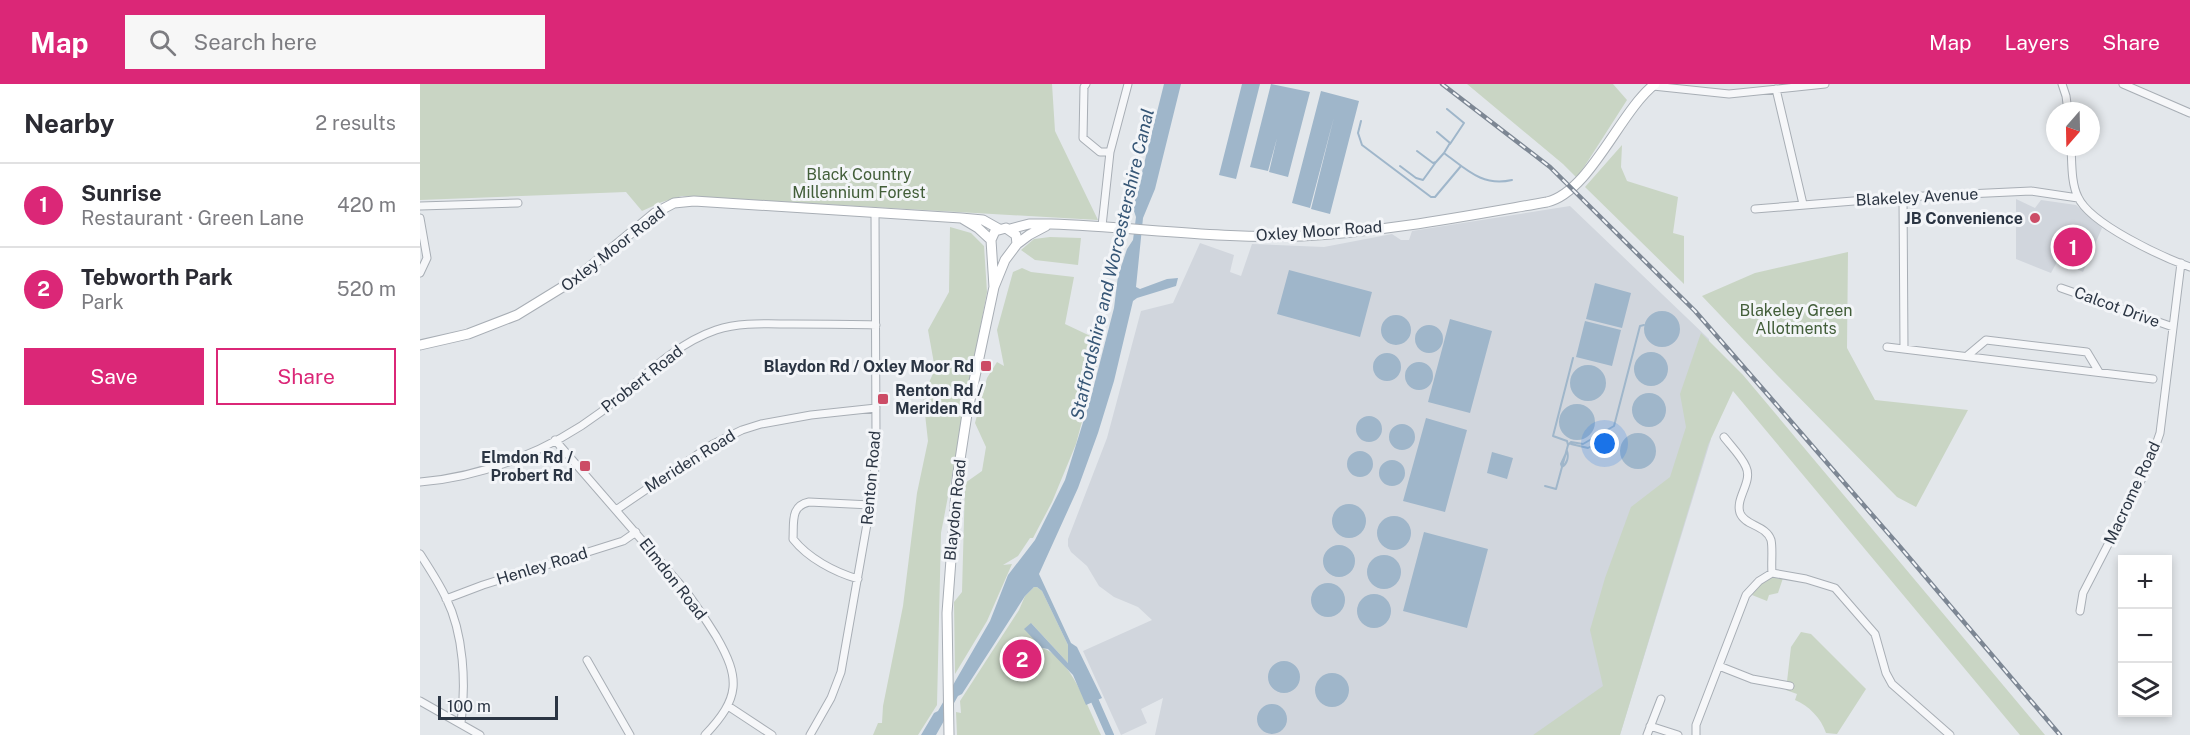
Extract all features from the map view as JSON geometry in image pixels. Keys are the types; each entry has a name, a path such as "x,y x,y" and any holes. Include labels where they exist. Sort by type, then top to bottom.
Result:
{"street":[{"path":"1086,84 1084,87 1083,138 1100,152 1110,152"},
{"path":"1102,226 1110,152 1128,84"},
{"path":"1654,85 1697,88 1729,94 1825,84"},
{"path":"2062,84 2066,102"},
{"path":"2123,84 2190,113"},
{"name":"Oxley Moor Road","path":"1010,229 1051,224 1200,233 1301,236 1372,230 1547,202 1565,195 1578,182 1625,122 1638,101 1654,85"},
{"path":"1776,89 1803,204"},
{"path":"2072,156 2078,198 2100,221 2190,267"},
{"name":"Blakeley Avenue","path":"1755,209 1903,197 2031,191 2078,198"},
{"path":"1903,197 1904,348"},
{"name":"Oxley Moor Road","path":"420,345 487,328 540,303 574,280 655,213 674,203 694,201 961,218 983,220 999,229"},
{"path":"420,206 518,203"},
{"name":"Renton Road","path":"810,735 837,684 871,506 876,408 875,212"},
{"path":"420,218 426,258 420,273"},
{"path":"961,218 978,228 998,253 1010,253 1029,235 1051,224"},
{"path":"991,242 993,233 999,229 1010,229 1016,235 1017,244"},
{"name":"Blaydon Road","path":"991,242 993,287"},
{"name":"Blaydon Road","path":"949,735 947,661 950,563 957,479 967,414 993,287 1010,253"},
{"name":"Macrome Road","path":"2080,611 2083,593 2149,465 2160,433 2181,264"},
{"name":"Calcot Drive","path":"2061,288 2173,327"},
{"name":"Probert Road","path":"420,482 466,475 498,465 555,440 600,412 681,347 717,330 755,323 876,325"},
{"path":"1967,356 1986,340 1998,341 2087,352 2099,372"},
{"path":"1887,347 2153,379"},
{"name":"Meriden Road","path":"616,510 713,444 742,430 761,424 811,415 876,408"},
{"path":"1724,437 1746,467 1748,475 1740,513 1766,531 1771,540 1772,573"},
{"name":"Elmdon Road","path":"555,440 685,590 726,653 734,677 733,688 728,706 705,735"},
{"path":"858,579 834,570 800,548 793,539 794,513 802,504 809,502 871,506"},
{"name":"Henley Road","path":"446,599 623,541 636,532"},
{"path":"420,554 446,599 458,633 462,673 461,723"},
{"path":"1693,735 1746,595 1759,581 1772,573 1806,579 1835,588 1875,634 1886,673 1892,684 1950,735"},
{"path":"587,660 630,735"},
{"path":"1719,666 1752,679 1790,686"},
{"path":"1647,735 1661,699"},
{"path":"420,701 480,735"},
{"path":"728,706 772,735"},
{"path":"1650,726 1678,735"}],"shaded area":[{"path":"2016,199 2035,208 2041,200 2076,205 2102,228 2083,272 2058,260 2051,273 2016,259"},
{"path":"1570,206 1709,339 1711,439 1620,735 1155,735 1163,698 1141,709 1147,723 1121,735 1083,651 1152,620 1138,607 1114,597 1099,586 1087,566 1071,552 1068,539 1107,438 1141,311 1173,303 1200,243 1234,255 1230,272 1241,276 1252,244 1324,247 1392,234 1401,240 1409,240 1412,231"}],"green space":[{"name":"Black Country Millennium Forest","path":"420,84 1052,84 1055,131 1098,220 682,196 642,211 626,192 420,200"},
{"path":"1467,84 1613,84 1627,100 1577,178"},
{"path":"1622,145 1621,167 1627,181 1678,197 1673,233 1684,236 1684,284 1585,187"},
{"path":"950,227 971,233 984,246 987,292 941,533 937,705 918,735 873,735 878,723 882,723 883,706 903,606 917,493 928,441 923,396 935,369 928,330 949,292"},
{"path":"1081,238 1078,265 1035,260 1021,250 1034,239"},
{"name":"Blakeley Green Allotments","path":"1848,252 1847,348 1875,400 1968,410 1916,507 1897,497 1702,296 1755,273"},
{"path":"1022,268 1031,272 1074,277 1065,324 1103,342 1076,444 1052,502 1033,538 1030,538 1018,556 1003,565 1012,564 987,621 955,674 954,602 962,592 965,483 982,471 986,447 975,423 987,378 997,362 1004,366 997,330 1013,272"},
{"path":"1701,333 1743,375 2045,735 2020,735 1733,391 1708,445 1620,735 1533,735 1603,686 1590,630 1605,578 1631,507 1670,477 1686,427 1680,394"},
{"path":"1772,577 1783,578 1778,593 1769,595 1767,601 1752,595 1761,582"},
{"path":"1034,587 1042,591 1068,645 1068,663 1031,623 1042,648 1052,653 1070,672 1101,735 957,735 956,712 961,713 960,701 1019,610 1025,596"},
{"path":"1801,632 1811,634 1866,689 1837,734 1826,733 1814,713 1795,700 1797,694 1786,690 1791,647"}],"water":[{"path":"1164,84 1181,84 1155,189 1143,218 1136,287 1140,289 1167,279 1178,278 1176,286 1133,301 1114,381 1098,433 1078,488 1039,574 1071,643 1077,647 1102,698 1086,705 1073,675 1048,649 1042,648 1024,629 1031,623 1068,663 1068,645 1042,591 1034,587 1025,596 962,694 958,696 936,735 921,735 934,713 938,711 990,621 1008,575 1035,540 1065,480 1091,397 1114,308 1118,276 1127,249 1133,240 1136,217 1133,208"},
{"path":"1242,84 1260,84 1236,179 1219,175"},
{"path":"1271,84 1310,92 1288,177 1269,172 1277,138 1268,171 1250,167"},
{"path":"1321,91 1359,101 1330,214 1311,209 1334,117 1310,208 1292,203"},
{"path":"1289,270 1372,292 1360,337 1277,314"},
{"path":"1595,283 1631,293 1622,328 1586,319"},
{"path":"1662,311 1674,317 1680,329 1674,341 1662,347 1650,341 1644,329 1650,317"},
{"path":"1396,315 1402,316 1410,324 1410,336 1402,344 1396,345 1390,344 1382,336 1381,330 1382,324 1390,316"},
{"path":"1450,319 1492,331 1470,413 1428,402"},
{"path":"1585,321 1621,330 1612,366 1576,357"},
{"path":"1429,325 1439,329 1443,339 1439,349 1429,353 1419,349 1415,339 1419,329"},
{"path":"1651,352 1663,357 1668,369 1663,381 1651,386 1639,381 1634,369 1639,357"},
{"path":"1387,353 1397,357 1401,367 1397,377 1387,381 1377,377 1373,367 1377,357"},
{"path":"1419,362 1429,366 1433,376 1429,386 1419,390 1409,386 1405,376 1409,366"},
{"path":"1588,365 1601,370 1606,383 1601,396 1588,401 1575,396 1570,383 1575,370"},
{"path":"1649,393 1661,398 1666,410 1661,422 1649,427 1637,422 1632,410 1637,398"},
{"path":"1577,404 1589,410 1595,422 1589,434 1577,440 1565,434 1559,422 1565,410"},
{"path":"1369,416 1378,420 1382,429 1378,438 1369,442 1360,438 1356,429 1360,420"},
{"path":"1426,418 1467,430 1445,512 1403,501"},
{"path":"1402,424 1411,428 1415,437 1411,446 1402,450 1393,446 1389,437 1393,428"},
{"path":"1638,433 1651,438 1656,451 1651,464 1638,469 1625,464 1620,451 1625,438"},
{"path":"1360,451 1369,455 1373,464 1369,473 1360,477 1351,473 1347,464 1351,455"},
{"path":"1492,452 1513,458 1507,479 1487,473"},
{"path":"1392,460 1401,464 1405,473 1401,482 1392,486 1383,482 1379,473 1383,464"},
{"path":"1349,504 1361,509 1366,521 1361,533 1349,538 1337,533 1332,521 1337,509"},
{"path":"1394,516 1406,521 1411,533 1406,545 1394,550 1382,545 1377,533 1382,521"},
{"path":"1424,532 1488,549 1467,628 1403,611"},
{"path":"1339,545 1351,549 1355,561 1351,573 1339,577 1327,573 1323,561 1327,549"},
{"path":"1384,555 1396,560 1401,572 1396,584 1384,589 1372,584 1367,572 1372,560"},
{"path":"1328,583 1340,588 1345,600 1340,612 1328,617 1316,612 1311,600 1316,588"},
{"path":"1374,594 1386,599 1391,611 1386,623 1374,628 1362,623 1357,611 1362,599"},
{"path":"1284,661 1295,666 1300,677 1295,688 1284,693 1273,688 1268,677 1273,666"},
{"path":"1332,673 1344,678 1349,690 1344,702 1332,707 1320,702 1315,690 1320,678"},
{"path":"1272,704 1283,708 1287,719 1283,730 1272,734 1261,730 1257,719 1261,708"}],"waterway":[{"path":"1447,109 1464,123 1450,144"},
{"path":"1361,121 1358,133 1362,145 1431,197 1435,197 1461,166"},
{"path":"1437,132 1450,143 1444,153"},
{"path":"1417,151 1433,163 1444,153 1483,179 1501,182 1512,180"},
{"path":"1400,166 1416,178 1423,180 1436,162"},
{"path":"1568,445 1571,442 1583,444 1614,426 1640,326 1644,325"},
{"path":"1545,486 1556,489 1568,445 1567,441 1553,436 1573,358"},
{"path":"1571,444 1588,448 1611,435 1613,437"},
{"path":"1562,467 1567,460 1567,451"},
{"path":"1562,467 1561,464 1567,451"},
{"path":"1091,692 1110,735"}],"railway":[{"path":"1442,84 1550,167 1695,311 2060,735"}],"place":[{"name":"JB Convenience","path":"2035,218"},
{"name":"Sunrise","path":"2073,247"},
{"name":"Blaydon Rd / Oxley Moor Rd","path":"986,366"},
{"name":"Renton Rd / Meriden Rd","path":"883,399"},
{"name":"Elmdon Rd / Probert Rd","path":"585,466"},
{"name":"Tebworth Park","path":"1022,659"}],"water label":[{"name":"Staffordshire and Worcestershire Canal","path":"1112,264"}]}
